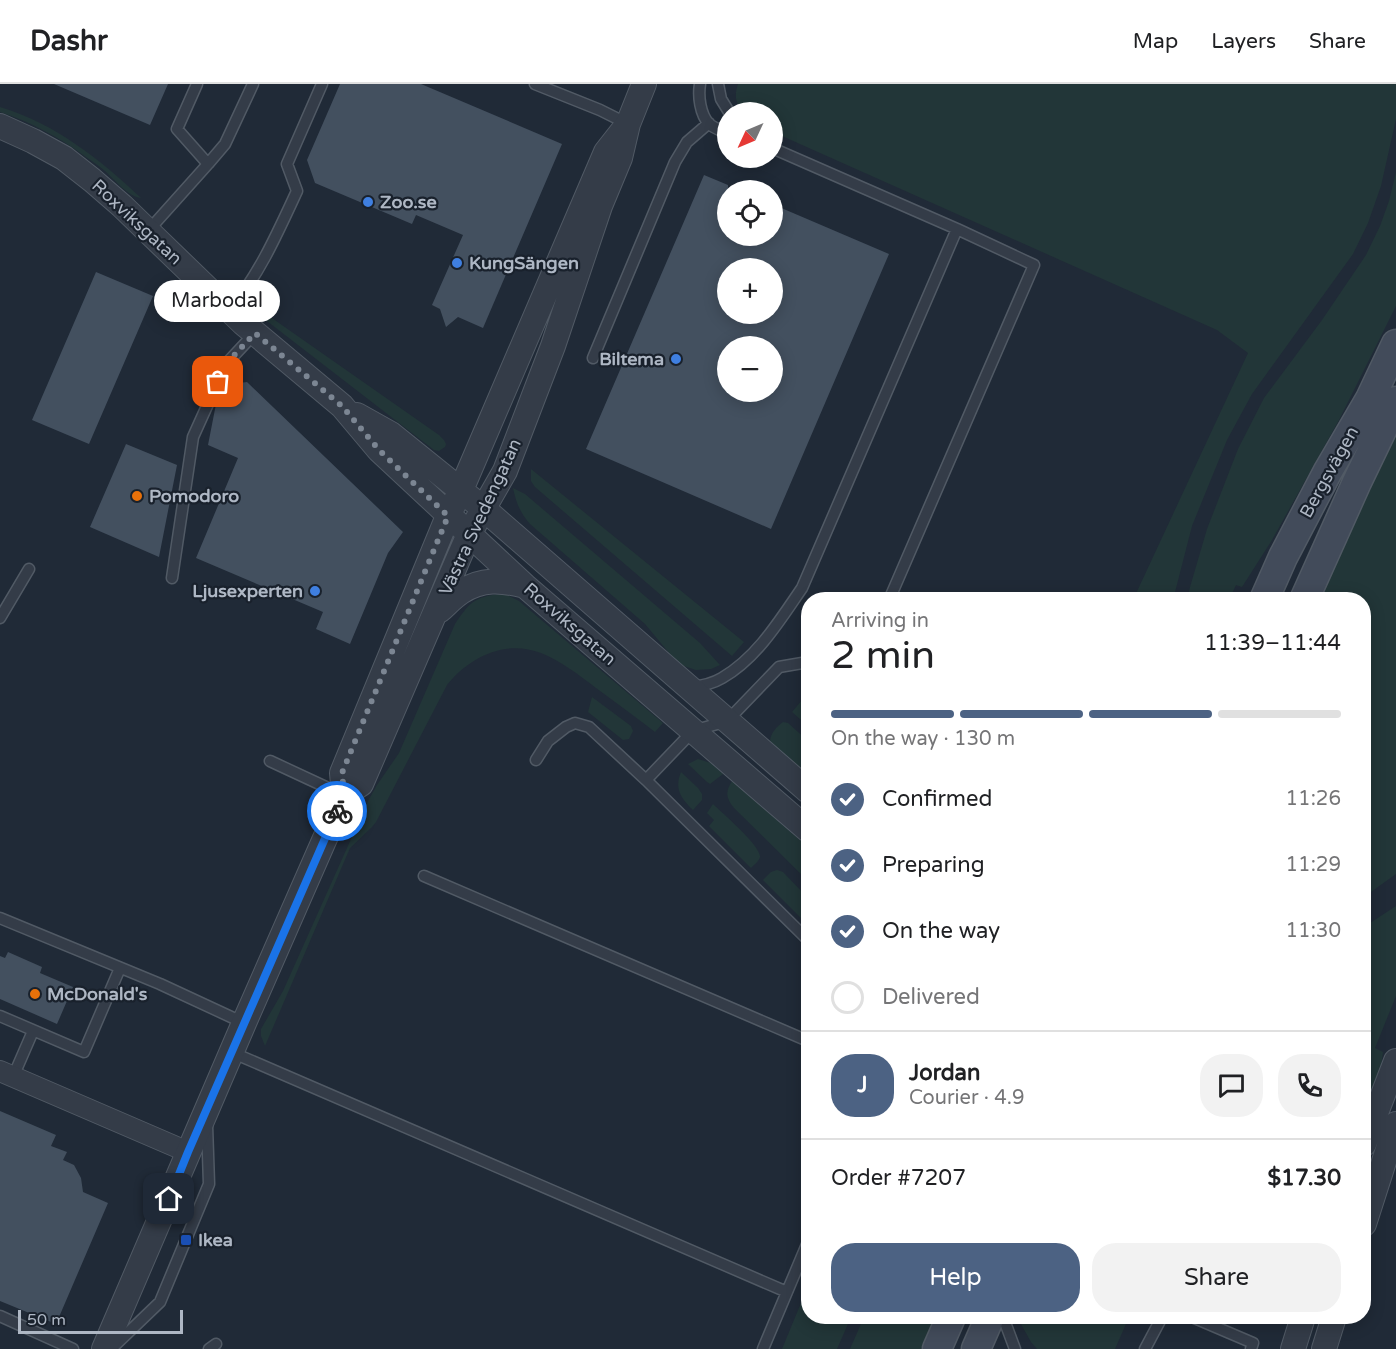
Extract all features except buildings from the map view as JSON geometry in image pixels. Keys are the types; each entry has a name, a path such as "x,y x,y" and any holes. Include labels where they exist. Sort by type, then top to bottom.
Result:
{"main road":[{"name":"Bergsvägen","path":"1268,592 1328,471 1370,399 1396,344"},
{"name":"Bergsvägen","path":"1308,592 1396,401"},
{"path":"937,1349 948,1324"},
{"path":"976,1349 987,1324"}],"street":[{"name":"Västra Svedengatan","path":"344,795 361,784 469,534 505,471 553,346 600,207 620,158 628,124 644,84"},
{"name":"Västra Svedengatan","path":"104,1349 344,795 342,773 448,516 606,152 628,124"},
{"name":"Roxviksgatan","path":"0,126 64,158 92,180 255,333 342,406 379,450 525,586 801,824"},
{"name":"Roxviksgatan","path":"342,406 391,434 484,509 801,786"},
{"path":"435,615 460,592 476,584 506,581 525,586"},
{"path":"1371,1126 1396,1061"},
{"path":"7,1074 188,1152"},
{"path":"1371,1168 1396,1124"},
{"path":"1293,1349 1300,1324"},
{"path":"1324,1349 1332,1324"}],"lane":[{"path":"197,84 177,129 208,164"},
{"path":"148,231 225,144 253,84"},
{"path":"230,310 245,292 267,257 297,191 287,164 322,84"},
{"path":"535,84 628,124"},
{"path":"700,84 701,108 709,123 717,128"},
{"path":"718,84 723,102"},
{"path":"593,358 675,162 687,142 709,123"},
{"path":"783,153 1034,265 892,592"},
{"path":"689,688 722,678 744,661 771,633 802,588 957,229"},
{"path":"172,578 193,437 226,364 255,333"},
{"path":"0,618 29,570"},
{"path":"646,780 693,731 727,721 778,666 801,663"},
{"path":"536,760 548,741 566,727 575,723 589,727 801,933"},
{"path":"270,761 344,795"},
{"path":"424,876 801,1038"},
{"path":"0,918 174,990 244,1023"},
{"path":"0,1016 84,1052 120,968"},
{"path":"7,1074 33,1030"},
{"path":"231,1052 787,1292"},
{"path":"111,1349 160,1302 209,1184 207,1109"},
{"path":"762,1349 801,1259"},
{"path":"0,1316 73,1349"},
{"path":"1006,1324 1015,1349"},
{"path":"1145,1349 1158,1324"},
{"path":"1208,1324 1253,1343 1251,1349"}],"green space":[{"path":"738,84 1396,84 1396,119 1381,186 1368,223 1353,254 1252,394 1227,440 1192,526 1175,592 1137,592 1248,353 1217,330 783,136 783,102 737,102"},
{"path":"0,107 39,122 58,133 93,156 141,198 126,191 103,169 66,143 45,131 0,112"},
{"path":"1396,172 1396,306 1339,420 1272,540 1242,587 1236,585 1233,592 1189,592 1207,529 1238,449 1264,398 1322,320 1366,255 1389,201"},
{"path":"265,315 439,435 446,444 445,447 439,451 434,450 263,318"},
{"path":"1396,435 1396,874 1371,892 1371,592 1323,592"},
{"path":"531,469 744,642 732,656 535,487 531,481"},
{"path":"513,488 525,494 700,643 720,665 711,669 696,670 681,665 675,660 645,624 530,524 519,507"},
{"path":"500,594 519,601 663,723 655,732 570,669 556,660 528,649 515,648 489,653 466,666 447,685 376,822 350,848 265,1046 261,1029 283,991 368,801 399,753 455,624 473,602"},
{"path":"592,697 631,726 633,731 629,739 623,740 588,712"},
{"path":"801,701 801,720 792,712"},
{"path":"783,722 788,723 801,735 801,770 770,741 771,735"},
{"path":"698,759 711,763 723,774 710,784 688,764"},
{"path":"681,772 702,794 702,800 693,810 680,793 678,783"},
{"path":"732,781 801,841 801,874 734,808 727,795"},
{"path":"713,804 759,852 760,857 751,868 709,826 714,820 707,813"},
{"path":"777,870 783,872 801,891 801,918 763,880 771,872"},
{"path":"1396,906 1396,996 1375,1048 1383,1052 1379,1082 1371,1101 1371,922"},
{"path":"801,1303 801,1324 848,1324 837,1349 782,1349"},
{"path":"861,1324 932,1324 921,1349 850,1349"},
{"path":"1021,1324 1126,1324 1115,1349 1037,1349"}],"way so far":[{"path":"218,382 226,364 255,333 342,406 379,450 448,516 342,773 344,795 337,811"}],"place":[{"name":"Zoo.se","path":"368,202"},
{"name":"KungSängen","path":"457,263"},
{"name":"Biltema","path":"676,359"},
{"name":"Marbodal","path":"218,382"},
{"name":"Pomodoro","path":"137,496"},
{"name":"Ljusexperten","path":"315,591"},
{"name":"McDonald's","path":"35,994"},
{"name":"Ikea","path":"186,1240"}],"route":[{"path":"169,1199 337,811"}]}
